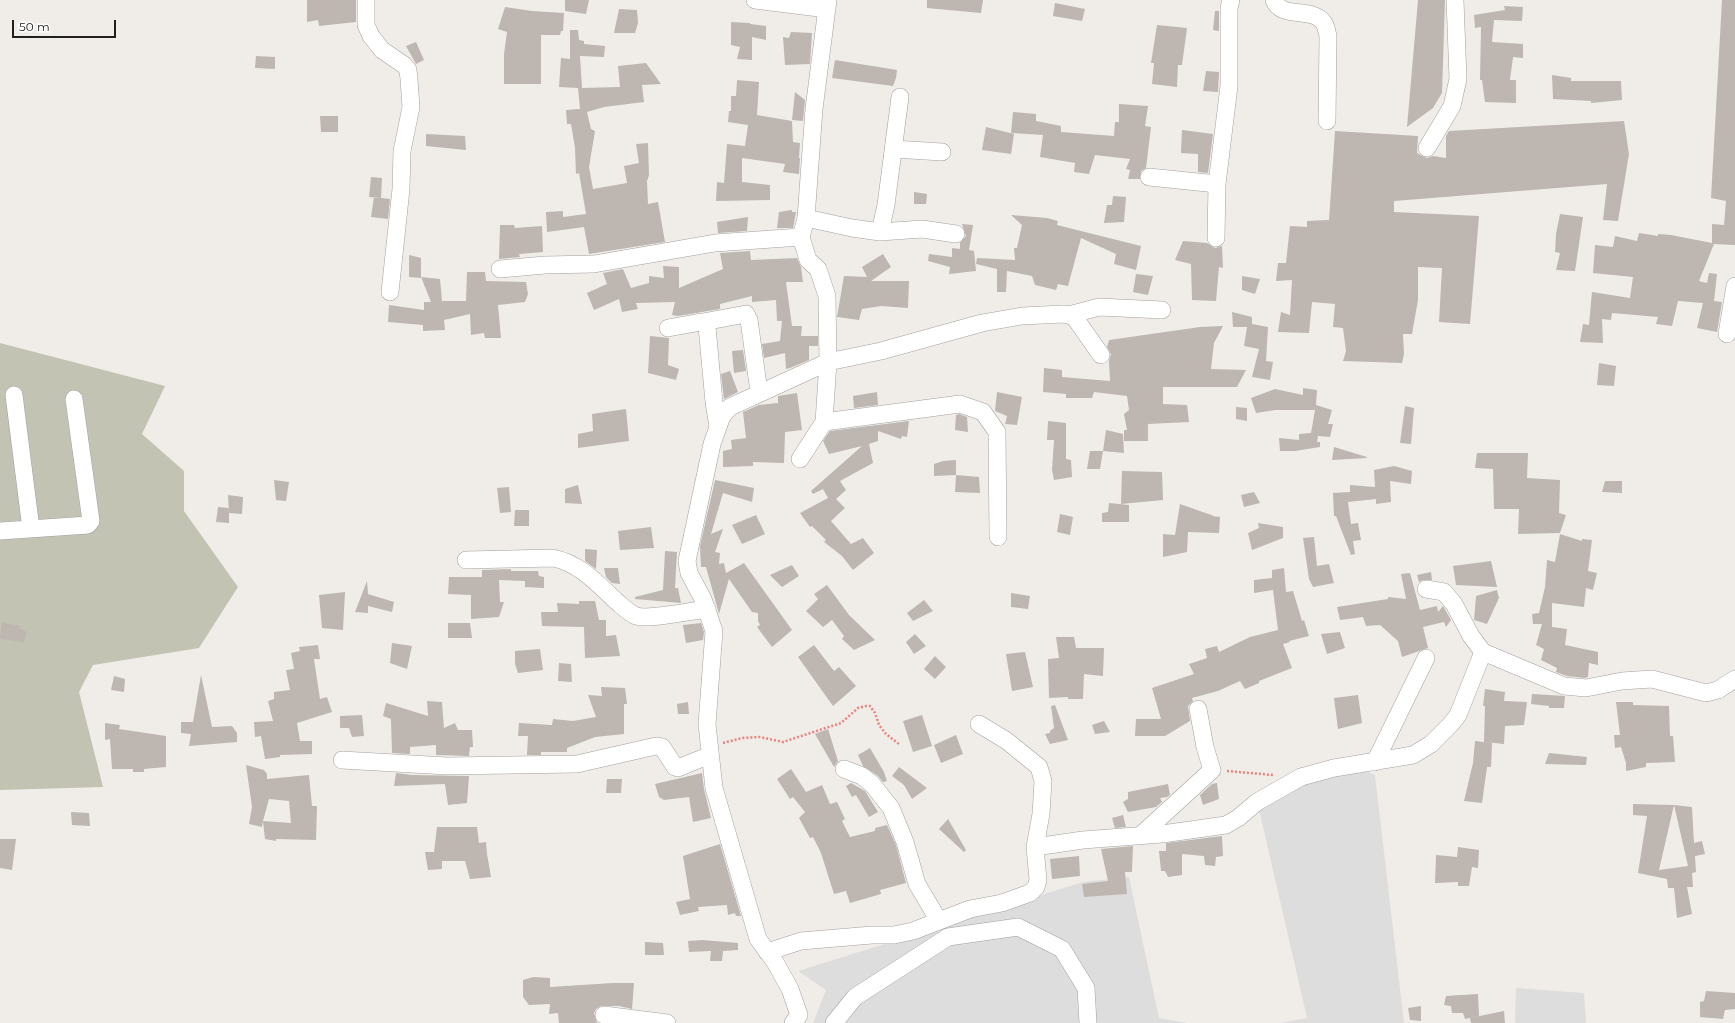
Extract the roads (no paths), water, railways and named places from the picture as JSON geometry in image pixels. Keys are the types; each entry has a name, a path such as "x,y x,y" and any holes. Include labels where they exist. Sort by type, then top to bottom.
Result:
{"street":[{"path":"366,0 366,25 371,36 382,50 404,64 408,70 410,79 411,107 402,151 401,189 390,292"},
{"path":"755,0 827,5 814,110 806,218 801,237 808,260 818,269 827,296 828,362 824,422 800,459"},
{"path":"1216,238 1217,184 1229,86 1229,8 1231,0"},
{"path":"1274,0 1276,6 1283,9 1316,16 1325,23 1328,36 1327,121"},
{"path":"1426,148 1452,106 1458,79 1455,0"},
{"path":"880,232 886,205 900,97"},
{"path":"894,149 942,152"},
{"path":"1149,177 1217,184"},
{"path":"806,218 852,228 880,232 922,229 956,234"},
{"path":"500,269 545,265 594,264 715,243 801,237"},
{"path":"1727,334 1735,286"},
{"path":"793,1023 799,1015 790,989 775,962 758,939 714,788 709,751 707,724 714,631 707,608 689,574 687,561 712,444 722,416 730,407 759,392 828,362 881,351 982,323 1022,316 1069,315 1099,307 1162,310"},
{"path":"668,328 746,314 749,320 759,392"},
{"path":"1069,315 1075,318 1101,355"},
{"path":"703,322 707,327 714,402 718,427"},
{"path":"14,395 31,529"},
{"path":"0,531 88,525 91,521 74,399"},
{"path":"824,422 960,404 983,412 997,432 998,537"},
{"path":"466,560 553,558 566,560 577,566 624,608 636,616 648,617 707,608"},
{"path":"1426,589 1444,592 1454,604 1471,636 1483,652 1564,686 1586,688 1622,680 1652,679 1706,693 1718,690 1735,679"},
{"path":"1035,847 1162,834 1226,825 1238,818 1257,802 1301,778 1334,768 1413,755 1430,744 1451,724 1458,715 1483,652"},
{"path":"1375,762 1426,658"},
{"path":"1141,835 1212,770 1205,747 1198,709"},
{"path":"767,952 801,940 894,935 913,931 970,910 1002,903 1030,893 1036,887 1038,880 1035,847 1041,814 1043,781 1039,767 1007,741 979,724"},
{"path":"342,760 448,766 577,764 656,746 662,747 675,767 678,768 709,751"},
{"path":"844,769 862,776 872,784 891,808 905,842 917,884 939,921"},
{"path":"834,1023 855,997 948,937 1018,927 1062,949 1086,988 1088,1023"},
{"path":"604,1015 667,1023"}]}
